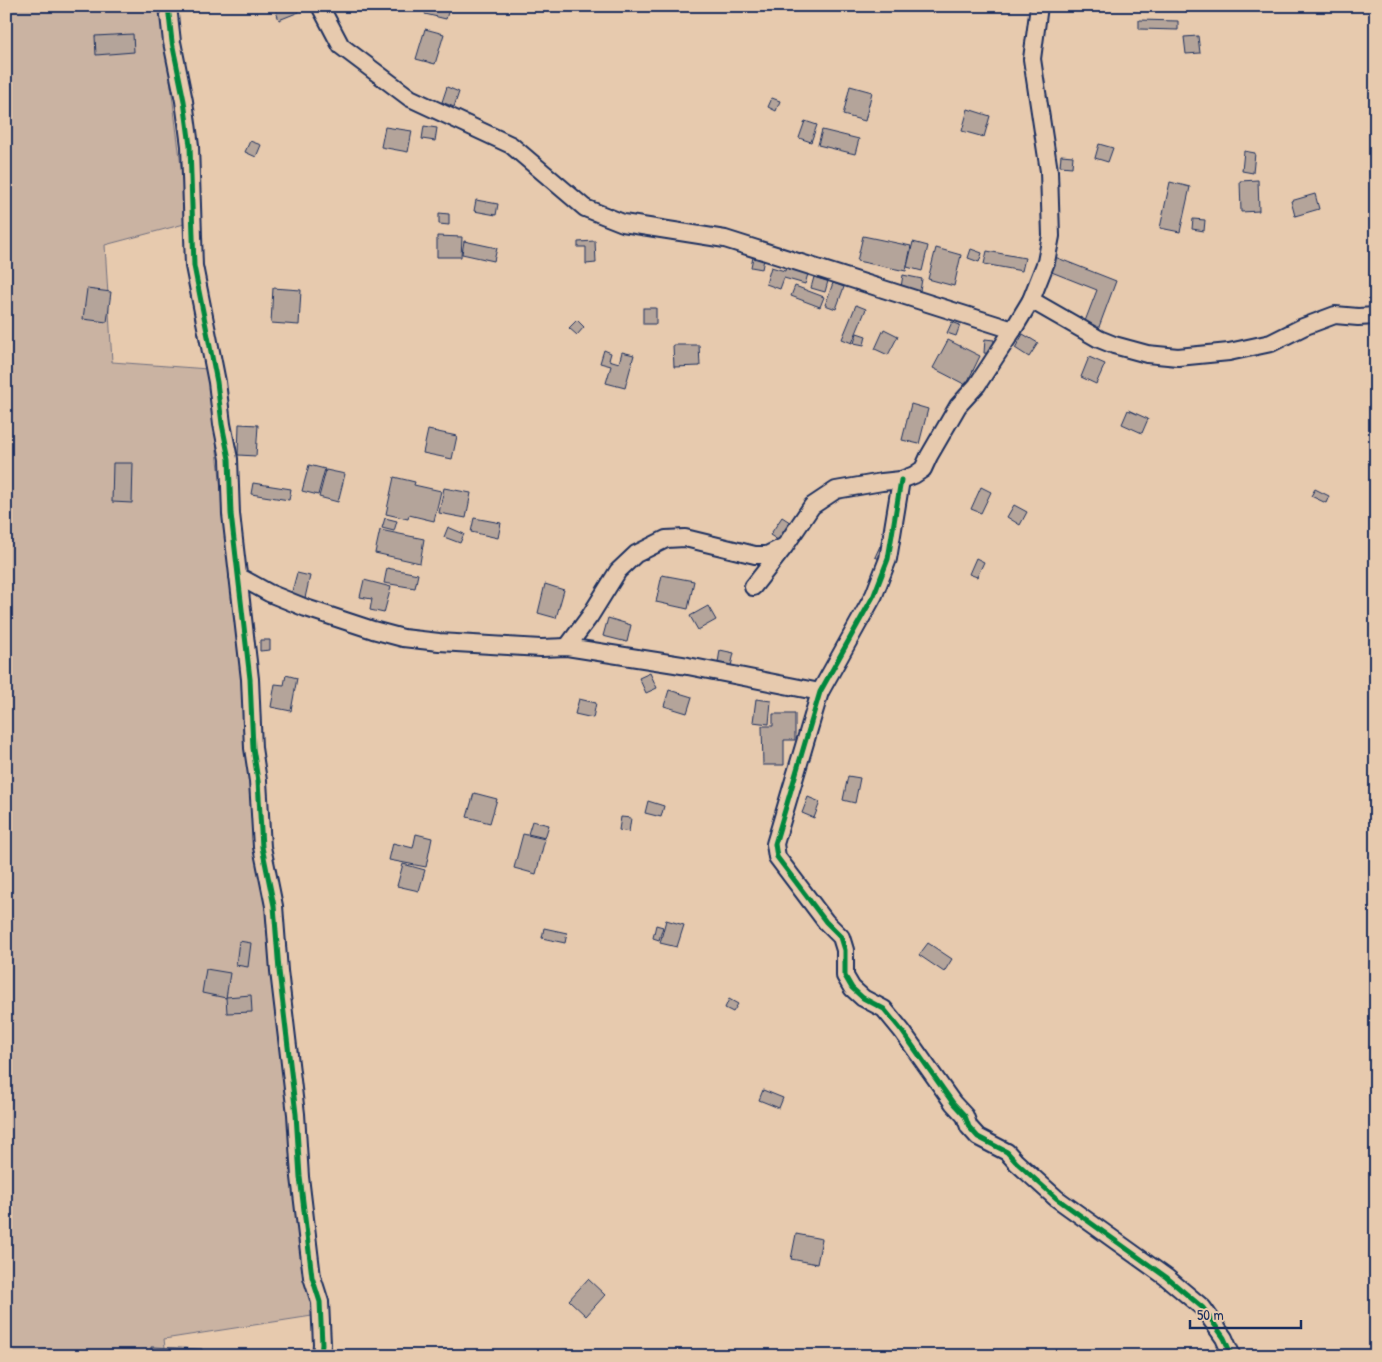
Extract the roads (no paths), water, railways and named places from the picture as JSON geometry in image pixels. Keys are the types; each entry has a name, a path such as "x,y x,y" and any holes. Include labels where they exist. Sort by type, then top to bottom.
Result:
{"street":[{"path":"168,6 172,42 184,101 190,146 194,266 217,382 222,424 229,459 231,514 250,679 253,748 258,781 262,847 274,906 278,970 296,1114 300,1177 312,1277 320,1302 321,1356"},
{"path":"320,6 341,46 410,98 511,145 585,208 623,223 725,239 1013,330"},
{"path":"753,587 785,546 812,506 836,490 901,480 923,469 958,406 977,385 1031,300 1046,262 1051,236 1049,170 1032,59 1038,6"},
{"path":"1031,300 1099,339 1114,345 1148,354 1178,357 1229,352 1271,343 1335,315 1376,316"},
{"path":"901,480 888,559 874,595 820,692 775,844 777,857 826,922 841,937 845,950 845,976 852,988 863,998 884,1009 953,1103 965,1116 969,1127 978,1137 1007,1152 1056,1198 1166,1277 1203,1308 1224,1338 1232,1356"},
{"path":"567,647 590,616 618,571 636,554 666,539 685,538 755,555 767,555 785,546"},
{"path":"238,576 269,593 306,608 403,638 541,648 567,647 688,666 820,692"}]}
